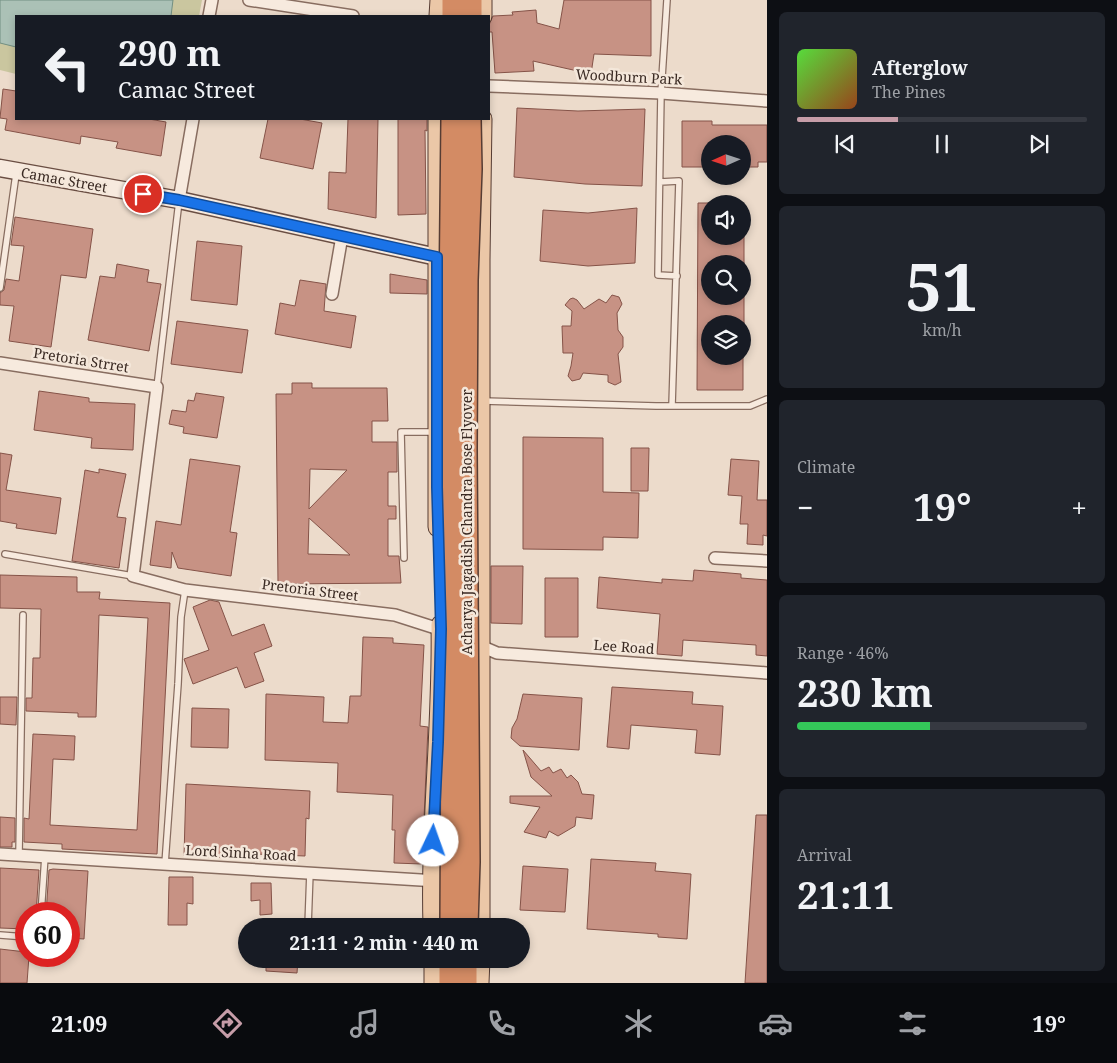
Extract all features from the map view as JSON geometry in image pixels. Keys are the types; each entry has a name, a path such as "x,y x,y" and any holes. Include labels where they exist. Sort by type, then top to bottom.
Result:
{"highway":[{"path":"453,0 453,15"},
{"path":"471,0 471,15"},
{"name":"Acharya Jagadish Chandra Bose Flyover","path":"451,918 452,722 448,479 452,120"},
{"name":"Acharya Jagadish Chandra Bose Flyover","path":"467,918 469,862 466,448 467,280 471,169 470,120"},
{"path":"450,968 450,983"},
{"path":"466,968 466,983"}],"main road":[{"path":"439,15 440,0"},
{"path":"482,0 482,15"},
{"path":"433,918 431,881 441,629 437,432 438,120"},
{"path":"480,918 480,260 482,120"},
{"name":"Camac Street","path":"0,168 179,200 437,257 480,260"},
{"path":"434,968 434,983"},
{"path":"480,968 480,983"}],"street":[{"path":"209,15 212,0"},
{"path":"249,0 346,15"},
{"name":"Woodburn Park","path":"490,86 767,101"},
{"path":"179,200 192,120"},
{"path":"332,294 342,236"},
{"name":"Pretoria Strret","path":"0,363 157,387"},
{"path":"134,576 157,387"},
{"path":"715,558 767,561"},
{"name":"Pretoria Street","path":"134,576 185,590 395,615 441,629 480,645"},
{"name":"Lee Road","path":"480,645 497,653 767,673"},
{"name":"Lord Sinha Road","path":"0,854 431,881 480,882"}],"lane":[{"path":"667,0 661,94 658,275 677,276"},
{"path":"0,288 16,171"},
{"path":"660,182 679,181 672,406"},
{"path":"157,387 179,200"},
{"path":"481,401 750,406 767,399"},
{"path":"404,558 402,432 437,432"},
{"path":"5,554 134,576"},
{"path":"165,864 181,617 185,590"},
{"path":"18,854 23,615"},
{"path":"43,902 46,856"},
{"path":"308,918 310,872"},
{"path":"0,935 15,936"}],"shaded area":[{"path":"0,0 202,0 199,15 15,15 15,74 0,70"},
{"path":"0,0 173,0 171,15 15,15 15,47 0,43"}],"building":[{"path":"564,0 651,0 651,56 594,54 591,74 533,61 534,71 495,73 492,32 490,32 490,23 493,16 513,15 512,12 536,10 537,23 559,29"},
{"path":"3,89 15,91 15,120 155,120 166,122 161,156 116,148 118,142 81,136 80,144 5,130 7,119 0,118"},
{"path":"517,108 578,111 645,109 642,186 585,184 514,177"},
{"path":"268,120 306,120 322,123 313,169 260,158"},
{"path":"348,120 378,120 376,218 328,209 329,172 346,173"},
{"path":"398,120 427,120 427,131 425,130 426,214 398,215"},
{"path":"682,121 712,121 712,125 767,125 767,162 758,162 758,167 751,167 751,135 701,135 701,167 682,167"},
{"path":"698,203 701,203 701,245 744,245 744,255 701,255 701,305 744,305 744,315 701,315 701,365 743,365 743,390 697,390"},
{"path":"637,208 635,263 588,266 540,261 543,210 588,213"},
{"path":"15,217 93,229 86,278 61,275 51,347 9,341 14,306 0,305 0,293 4,290 6,279 19,281 24,246 11,245"},
{"path":"197,241 242,246 237,305 191,300"},
{"path":"117,264 149,270 147,282 161,284 149,351 88,340 100,276 115,278"},
{"path":"390,274 427,280 427,294 390,293"},
{"path":"300,280 326,284 324,311 356,316 351,348 275,334 280,303 295,306"},
{"path":"612,295 619,297 622,304 617,313 618,330 623,337 623,347 618,354 621,382 615,385 608,382 608,375 583,373 580,379 572,381 568,376 573,353 563,353 562,326 571,326 572,311 565,305 573,298 584,309 599,299 606,303"},
{"path":"177,321 248,330 242,373 171,364"},
{"path":"292,383 312,383 312,388 387,388 388,421 372,421 372,442 397,442 397,472 388,472 388,506 396,506 396,519 388,519 388,556 399,556 401,583 278,584 276,394 292,394","holes":["310,469 347,470 309,509","309,518 350,555 308,554"]},
{"path":"39,391 89,398 89,402 135,404 133,450 91,448 92,438 34,430"},
{"path":"196,393 224,397 217,438 183,433 184,427 169,424 172,410 186,412 188,400 194,401"},
{"path":"523,437 603,438 603,492 639,493 638,538 603,537 603,550 523,549"},
{"path":"631,448 649,448 648,491 631,491"},
{"path":"0,453 12,455 6,490 61,498 56,534 16,528 17,524 0,521"},
{"path":"190,459 240,466 230,532 237,533 231,576 178,568 172,552 171,568 150,565 156,521 181,525"},
{"path":"731,459 759,461 757,500 767,500 767,536 763,535 763,545 747,544 748,524 740,524 742,496 728,495"},
{"path":"99,469 126,474 117,517 126,518 119,568 72,561 85,470 99,473"},
{"path":"491,566 523,566 522,624 491,623"},
{"path":"694,570 741,574 741,578 767,580 767,656 756,655 756,645 683,640 682,656 657,654 660,614 597,608 599,577 662,583 662,579 693,581"},
{"path":"0,575 77,577 77,592 100,592 99,599 170,603 157,854 62,849 62,844 24,842 24,818 29,819 33,734 75,736 74,760 53,759 50,825 137,830 148,618 99,615 96,717 78,717 78,713 26,711 26,698 32,698 33,658 40,658 41,609 0,608"},
{"path":"545,578 578,578 578,637 545,637"},
{"path":"210,600 219,602 232,636 264,624 272,646 254,653 264,681 245,688 237,667 193,684 184,659 209,650 193,607"},
{"path":"363,637 393,638 393,643 424,645 420,726 428,727 422,864 394,863 395,830 392,830 393,795 337,792 338,763 265,760 266,694 324,697 323,722 348,723 350,696 361,696"},
{"path":"612,687 693,692 692,704 723,706 720,755 695,753 697,730 631,725 629,749 607,747"},
{"path":"523,694 582,698 579,750 520,746 511,738 512,728 517,719"},
{"path":"0,697 17,697 16,725 0,724"},
{"path":"192,708 229,709 228,748 191,747"},
{"path":"523,750 541,771 549,767 553,773 561,769 567,778 571,775 578,782 582,794 594,795 592,819 576,817 575,826 558,836 549,831 546,838 524,832 540,807 510,803 510,796 552,796 531,777"},
{"path":"186,784 310,791 309,819 306,818 305,856 232,853 231,858 184,856"},
{"path":"756,815 767,815 767,983 745,983"},
{"path":"0,817 15,818 15,842 12,842 12,847 0,847"},
{"path":"591,859 656,863 655,871 691,874 687,939 658,937 658,934 587,929"},
{"path":"523,866 568,869 565,912 520,910"},
{"path":"0,868 39,870 37,902 15,902 15,929 0,928"},
{"path":"49,870 88,871 84,939 80,939 80,902 47,902"},
{"path":"169,877 193,877 193,904 187,903 187,925 168,925"},
{"path":"251,883 271,883 272,914 260,915 260,900 251,901"},
{"path":"0,949 15,951 15,967 28,967 27,983 0,983"},
{"path":"266,968 297,968 297,973 266,971"}],"route":[{"path":"143,194 179,200 437,257 437,487 441,629 433,841"}]}
